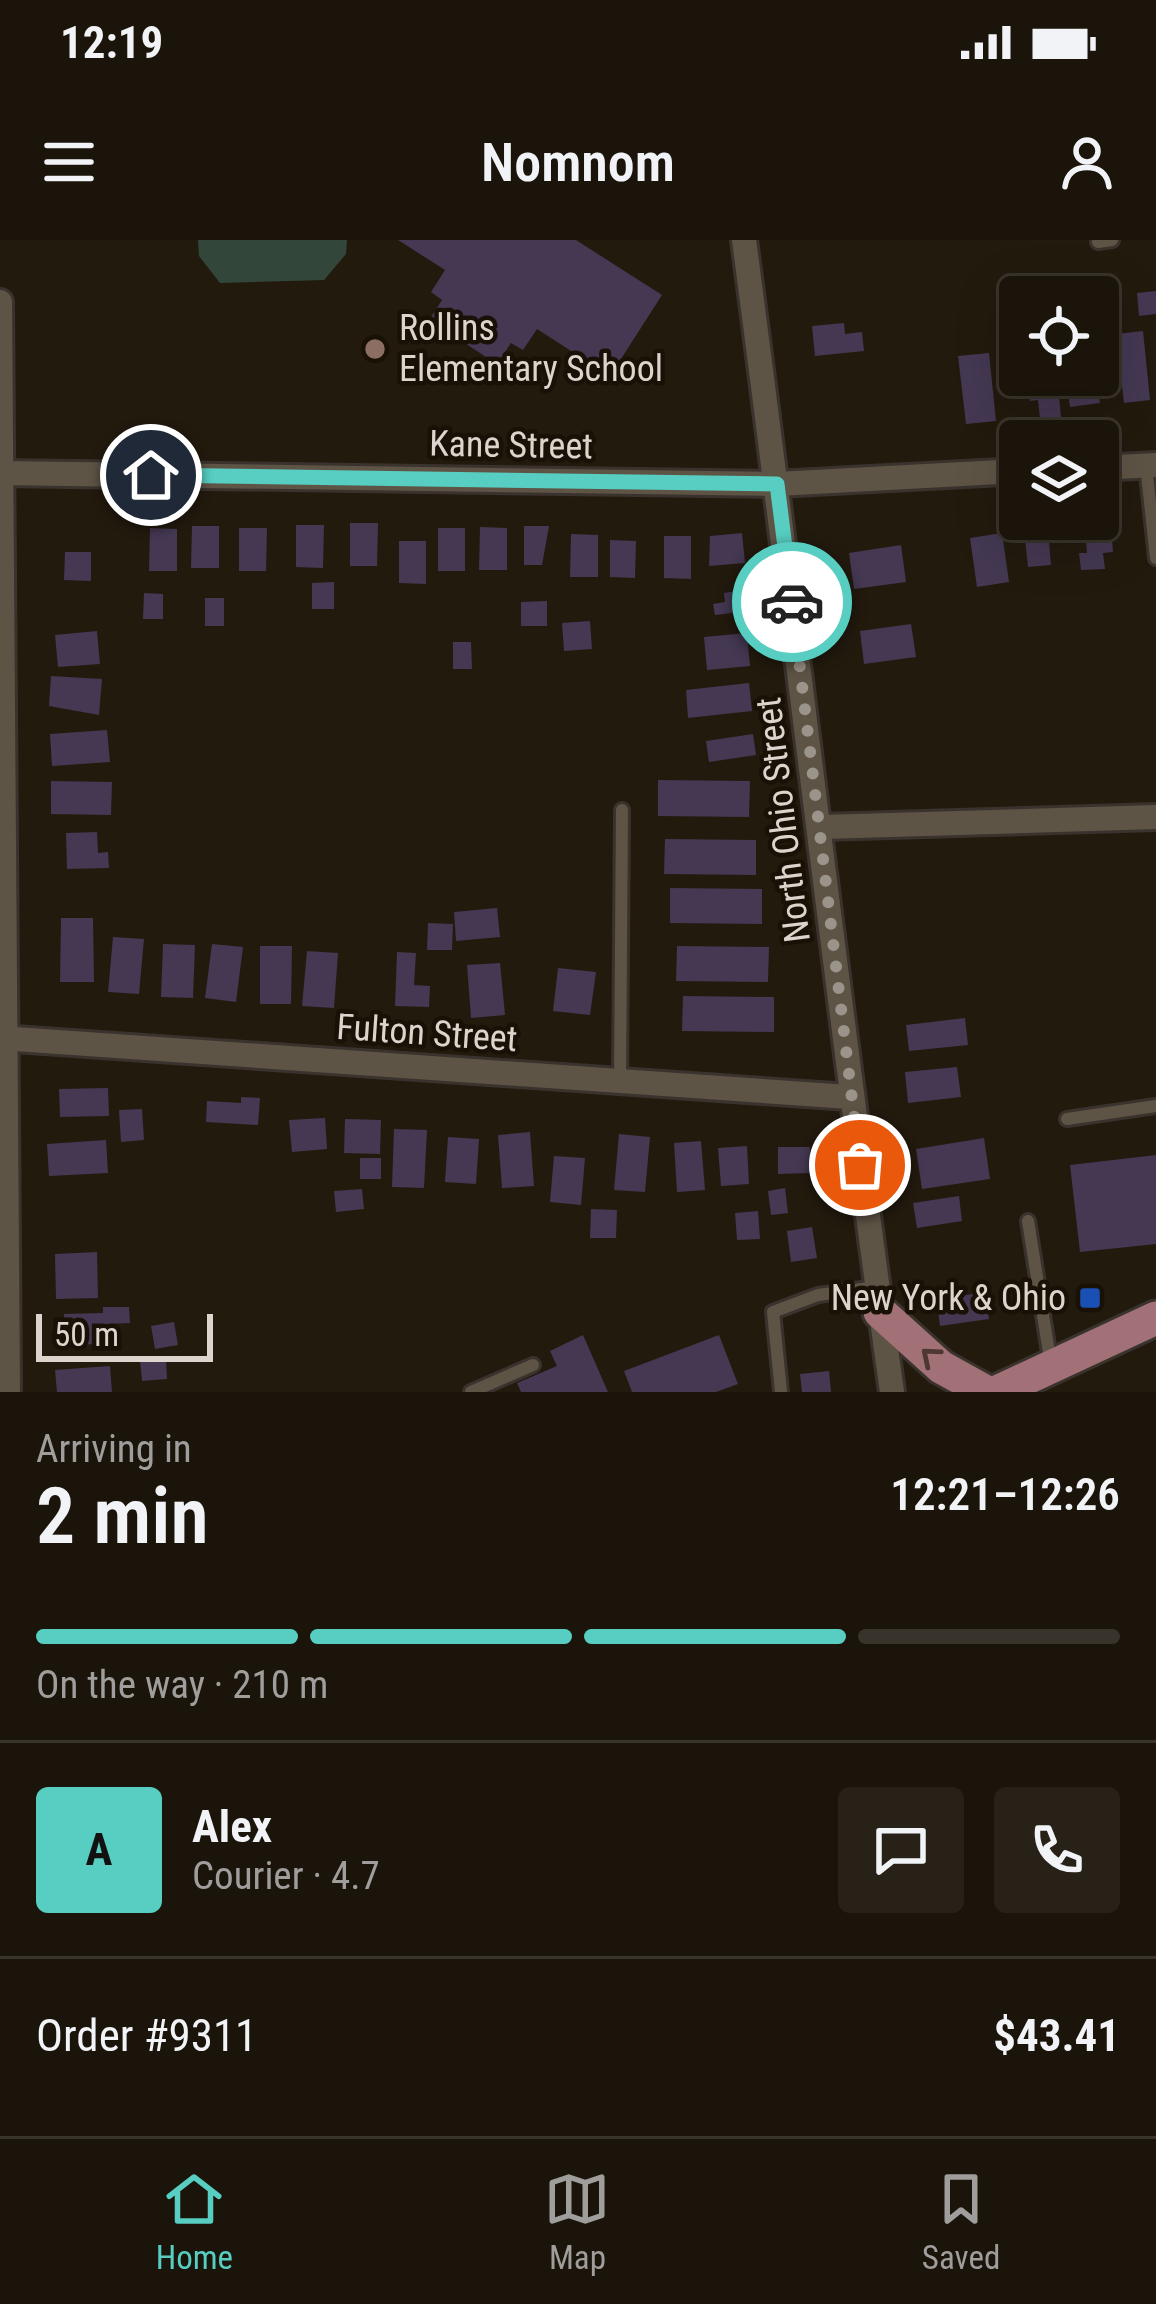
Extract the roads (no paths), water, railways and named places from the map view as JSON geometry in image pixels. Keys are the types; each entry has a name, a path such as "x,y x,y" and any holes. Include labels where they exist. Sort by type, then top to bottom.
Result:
{"main road":[{"path":"878,1299 941,1367 986,1392"},
{"path":"997,1392 1156,1318"}],"street":[{"name":"North Ohio Street","path":"745,240 822,827 849,1097 892,1392"},
{"path":"0,302 3,1250 8,1392"},
{"path":"1119,466 1151,465"},
{"name":"Kane Street","path":"1,472 777,484 999,473"},
{"path":"822,827 1156,818"},
{"name":"Fulton Street","path":"3,1038 849,1097"}],"lane":[{"path":"1098,242 1112,240"},
{"path":"1151,465 1156,558"},
{"path":"620,1083 622,810"},
{"path":"1067,1119 1156,1106"},
{"path":"1028,1221 1052,1366"},
{"path":"781,1392 772,1312 818,1295 878,1299"},
{"path":"477,1391 533,1364"}],"place":[{"name":"Rollins Elementary School","path":"375,349"},
{"name":"New York & Ohio","path":"1090,1298"}]}
